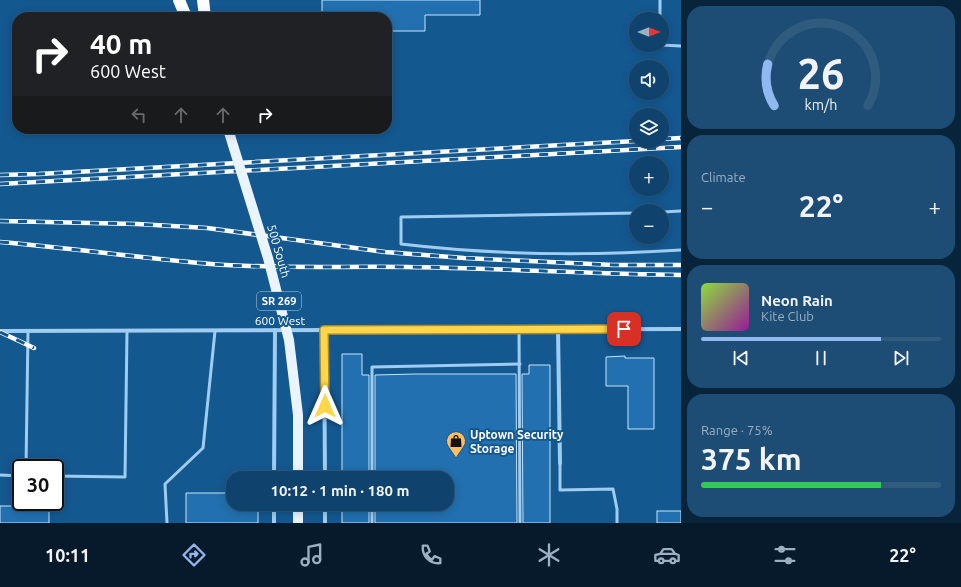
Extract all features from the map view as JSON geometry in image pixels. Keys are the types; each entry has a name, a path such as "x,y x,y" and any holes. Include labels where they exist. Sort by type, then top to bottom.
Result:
{"highway":[{"path":"179,0 184,12"},
{"path":"203,0 204,12"}],"main road":[{"name":"500 South","path":"230,134 268,258 289,340 298,415 298,471"},
{"path":"298,511 298,523"}],"street":[{"name":"600 West","path":"0,331 519,330 681,328"},
{"path":"558,329 560,463"},
{"path":"274,471 275,330"},
{"path":"324,330 325,471"},
{"path":"274,511 274,523"},
{"path":"325,511 326,523"}],"lane":[{"path":"660,0 660,12"},
{"path":"669,45 681,46"},
{"path":"669,212 681,211"},
{"path":"629,213 401,217 401,244 453,250 557,254 681,250"},
{"path":"519,330 520,523"},
{"path":"26,459 28,331"},
{"path":"64,476 125,477 127,331"},
{"path":"167,523 165,484 203,448 215,331"},
{"path":"372,471 372,367 520,364"},
{"path":"560,463 560,490 613,489 617,509 617,523"},
{"path":"0,475 12,476"},
{"path":"372,511 372,523"}],"building":[{"path":"322,0 480,0 480,15 425,15 425,31 392,31 392,12 322,12"},
{"path":"342,354 362,354 362,375 369,375 369,471 342,471"},
{"path":"625,356 625,358 654,358 654,429 628,429 628,386 606,386 606,357"},
{"path":"529,365 550,365 550,523 523,523 522,374 529,374"},
{"path":"516,374 517,523 375,523 375,511 454,511 454,471 375,471 375,375"},
{"path":"186,493 226,493 226,511 258,511 258,523 186,523"},
{"path":"0,506 12,506 12,511 49,511 49,523 0,523"},
{"path":"342,511 369,511 369,523 342,523"},
{"path":"657,511 681,511 681,523 657,523"}],"railway":[{"path":"669,139 681,138"},
{"path":"0,175 629,141"},
{"path":"0,184 681,147"},
{"path":"0,221 137,224 207,228 385,252 464,258 613,265 681,265"},
{"path":"0,242 236,266 441,268 681,275"},
{"path":"0,332 34,348"}],"place":[{"name":"Uptown Security Storage","path":"456,458"}],"route":[{"path":"325,406 324,330 624,329"}]}
